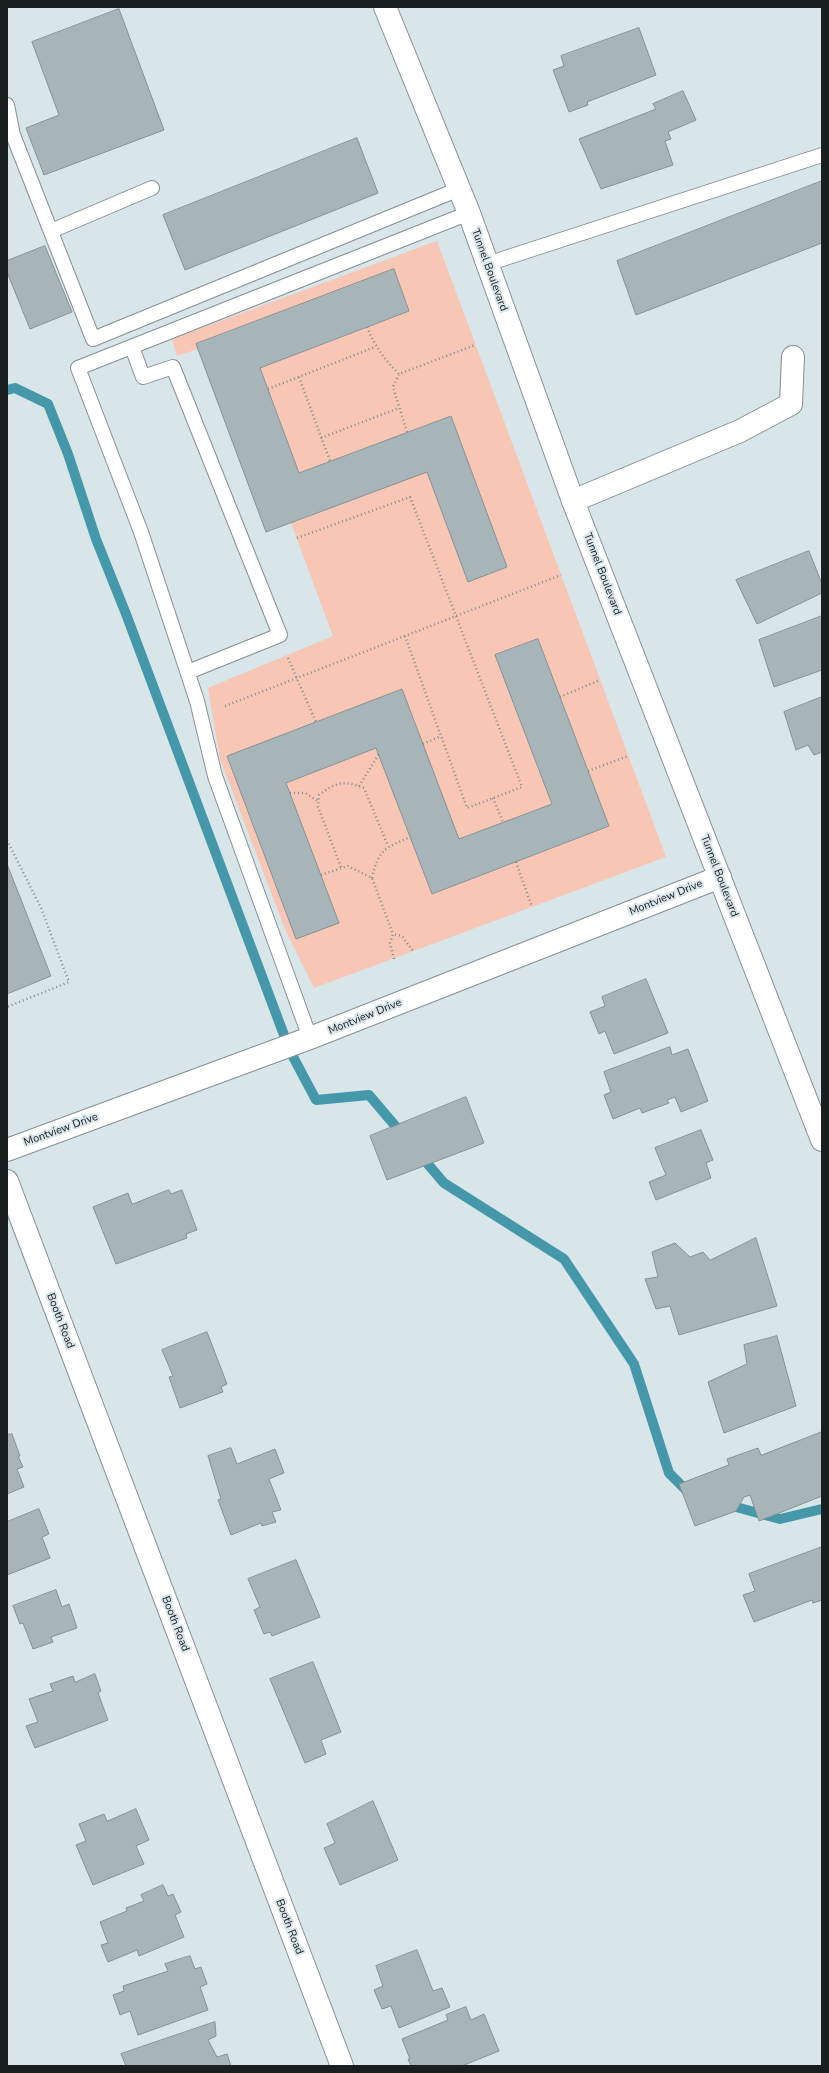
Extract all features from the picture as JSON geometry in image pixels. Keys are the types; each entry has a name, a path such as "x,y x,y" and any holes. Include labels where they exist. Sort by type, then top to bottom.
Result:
{"street":[{"name":"Tunnel Boulevard","path":"385,7 469,213 573,502 822,1140"},
{"path":"573,502 740,430 791,404 793,357"},
{"name":"Montview Drive","path":"7,1150 310,1038 720,877"},
{"name":"Booth Road","path":"7,1181 342,2066"}],"lane":[{"path":"7,105 13,135 93,338 459,189"},
{"path":"487,264 822,155"},
{"path":"51,232 152,188"},
{"path":"310,1038 215,776 197,700 141,532 78,368 469,213"},
{"path":"132,347 143,377 173,367 280,635 188,672"}],"path":[{"path":"367,327 375,347 399,374"},
{"path":"407,432 393,388 399,374 475,345"},
{"path":"268,389 375,347"},
{"path":"299,376 330,461"},
{"path":"321,438 399,408"},
{"path":"297,538 410,497 522,787 467,808 405,636"},
{"path":"219,708 561,575"},
{"path":"287,655 316,722"},
{"path":"560,697 600,680"},
{"path":"424,744 441,736"},
{"path":"359,786 378,754"},
{"path":"588,771 628,756"},
{"path":"341,867 318,807 319,795 332,785 348,782 364,788 388,846"},
{"path":"290,793 305,793 319,802"},
{"path":"493,798 503,822"},
{"path":"394,958 390,943 393,934 372,878 376,860 388,846 410,837"},
{"path":"7,840 41,908 69,982 7,1008"},
{"path":"516,862 532,907"},
{"path":"321,875 341,867 348,866 372,878"},
{"path":"393,934 402,936 413,951"}],"shaded area":[{"path":"437,241 666,857 314,988 285,929 220,759 208,688 333,636 291,523 427,472 468,581 507,567 451,416 299,473 260,368 409,311 394,270 197,343 198,349 177,356 172,339","holes":["538,639 609,826 432,894 376,748 286,783 339,923 296,939 227,756 402,689 459,839 552,804 495,655"]}],"building":[{"path":"119,9 164,130 44,175 26,128 59,115 32,42"},
{"path":"639,28 656,75 587,102 588,105 569,112 553,70 564,66 561,56"},
{"path":"683,91 696,120 668,132 671,139 665,141 673,165 601,189 579,139 656,109 653,104"},
{"path":"357,138 378,193 185,270 163,215"},
{"path":"822,181 822,243 636,315 617,261"},
{"path":"45,246 72,312 30,329 7,272 7,261"},
{"path":"394,269 409,311 260,368 299,473 451,416 507,567 468,582 427,472 266,532 196,344"},
{"path":"809,551 822,584 822,593 757,624 736,580"},
{"path":"822,616 822,670 774,687 759,640"},
{"path":"538,639 609,826 432,894 376,748 286,783 339,923 296,939 227,756 402,689 459,839 552,804 495,655"},
{"path":"822,697 822,752 814,755 808,745 796,750 784,712"},
{"path":"7,864 51,976 7,994"},
{"path":"646,979 668,1033 614,1054 605,1031 599,1034 590,1012 605,1006 602,997"},
{"path":"670,1047 672,1055 688,1049 708,1101 681,1112 675,1097 667,1100 669,1103 642,1113 640,1108 613,1119 604,1095 611,1092 604,1072"},
{"path":"466,1097 484,1143 387,1180 370,1136"},
{"path":"701,1130 713,1160 706,1163 711,1178 656,1200 649,1182 666,1175 655,1148"},
{"path":"169,1190 171,1194 182,1190 197,1230 186,1234 187,1238 116,1264 93,1207 128,1193 132,1204"},
{"path":"756,1238 777,1306 679,1335 670,1306 656,1309 645,1279 658,1277 652,1252 675,1243 690,1257 703,1252 710,1260"},
{"path":"207,1332 227,1384 221,1387 223,1392 180,1408 169,1377 173,1376 162,1350"},
{"path":"777,1336 796,1406 724,1433 708,1382 747,1364 744,1345"},
{"path":"822,1432 822,1496 759,1521 750,1495 744,1497 736,1511 695,1526 679,1484 729,1465 727,1459 758,1448 761,1455"},
{"path":"12,1434 20,1456 18,1456 23,1467 17,1469 24,1487 7,1494 7,1435"},
{"path":"231,1448 237,1464 275,1449 284,1473 269,1479 281,1510 272,1512 276,1522 262,1526 261,1523 231,1535 218,1500 221,1499 208,1456"},
{"path":"39,1509 49,1534 42,1537 50,1558 7,1575 7,1522"},
{"path":"822,1547 822,1600 813,1603 812,1600 754,1622 743,1595 755,1591 749,1574"},
{"path":"296,1560 320,1617 272,1636 270,1632 264,1634 254,1610 260,1607 248,1579"},
{"path":"56,1590 62,1607 69,1604 77,1628 51,1637 53,1642 33,1649 23,1623 20,1624 13,1606"},
{"path":"313,1662 341,1732 321,1740 326,1754 305,1763 270,1679"},
{"path":"95,1674 101,1691 98,1693 108,1720 35,1748 26,1726 38,1722 29,1699 53,1691 50,1684 73,1676 75,1682"},
{"path":"373,1801 398,1860 340,1885 324,1848 335,1843 327,1824"},
{"path":"136,1809 149,1840 136,1846 144,1864 93,1885 76,1845 86,1841 79,1824 104,1814 107,1821"},
{"path":"163,1885 168,1896 173,1894 181,1912 175,1915 184,1937 139,1956 137,1950 108,1962 101,1945 108,1943 100,1922 127,1911 126,1908 144,1901 141,1895"},
{"path":"417,1950 433,1991 442,1988 450,2007 399,2028 391,2006 382,2009 374,1990 383,1986 376,1966"},
{"path":"190,1956 195,1969 201,1967 207,1984 200,1987 208,2010 138,2035 130,2011 120,2015 113,1995 124,1991 123,1986 168,1971 165,1964"},
{"path":"466,2007 471,2020 484,2014 499,2051 462,2066 411,2066 408,2059 410,2059 402,2039 448,2020 446,2015"},
{"path":"215,2022 216,2036 208,2040 217,2057 227,2054 231,2066 126,2066 121,2054"}],"waterway":[{"path":"7,390 15,388 48,404 68,454 96,539 126,614 290,1051 316,1100 369,1095 403,1135"},
{"path":"420,1155 444,1183 564,1259 634,1364 669,1473 689,1493"},
{"path":"725,1504 780,1519 822,1509"}]}
